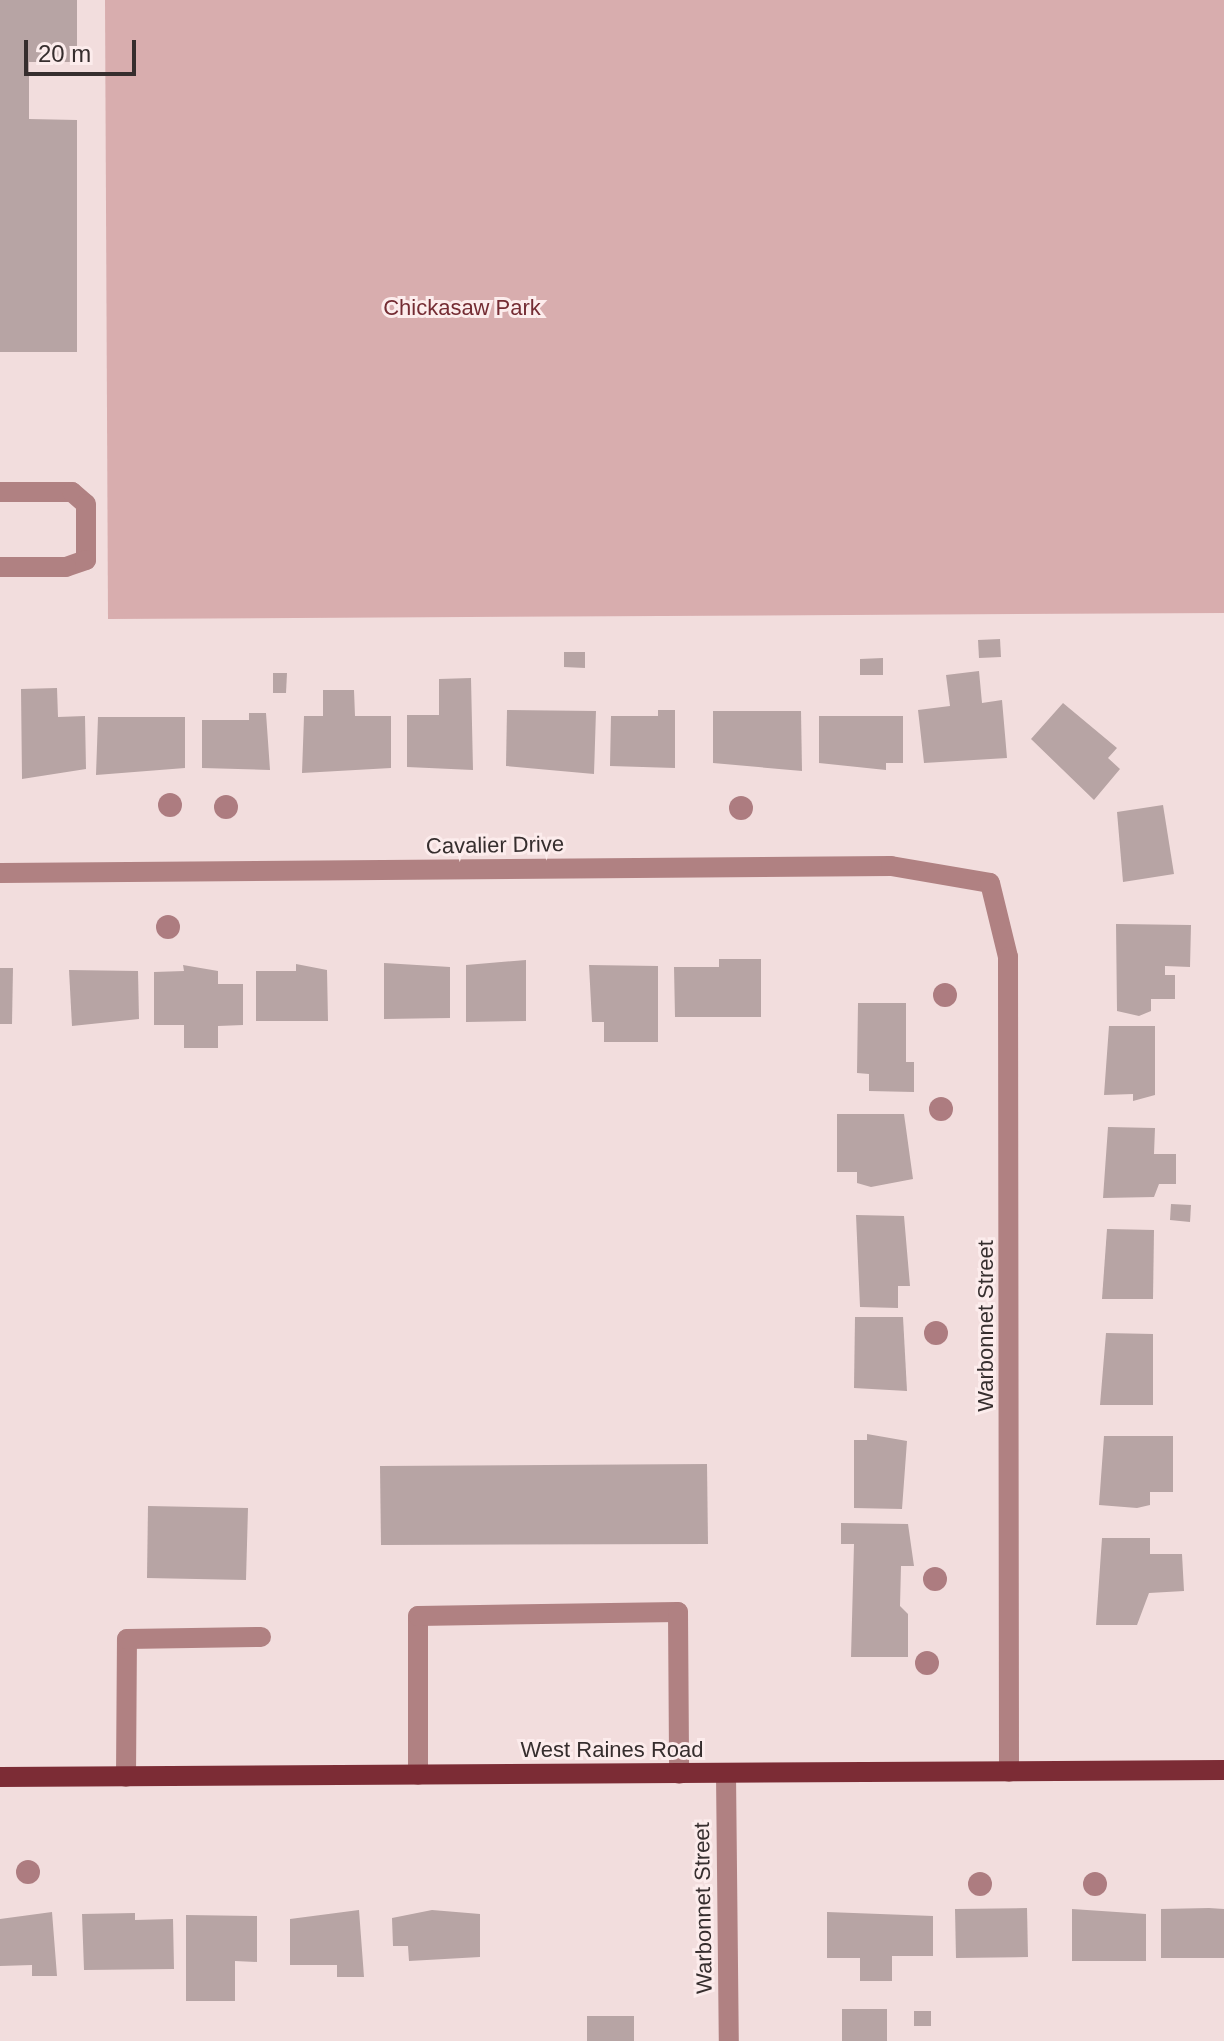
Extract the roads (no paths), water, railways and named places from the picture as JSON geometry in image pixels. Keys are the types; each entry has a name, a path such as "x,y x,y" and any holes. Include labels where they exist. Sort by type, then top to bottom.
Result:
{"main road":[{"name":"West Raines Road","path":"0,1777 1224,1770"}],"street":[{"path":"0,492 72,492 86,504 86,560 66,567 0,567"},
{"name":"Cavalier Drive","path":"0,873 891,866 990,883"},
{"name":"Warbonnet Street","path":"990,883 1008,957 1009,1772"},
{"path":"418,1775 418,1616 678,1612 679,1774"},
{"path":"126,1777 127,1639 261,1637"},
{"name":"Warbonnet Street","path":"726,1774 729,2041"}],"park label":[{"name":"Chickasaw Park","path":"462,308"}]}
